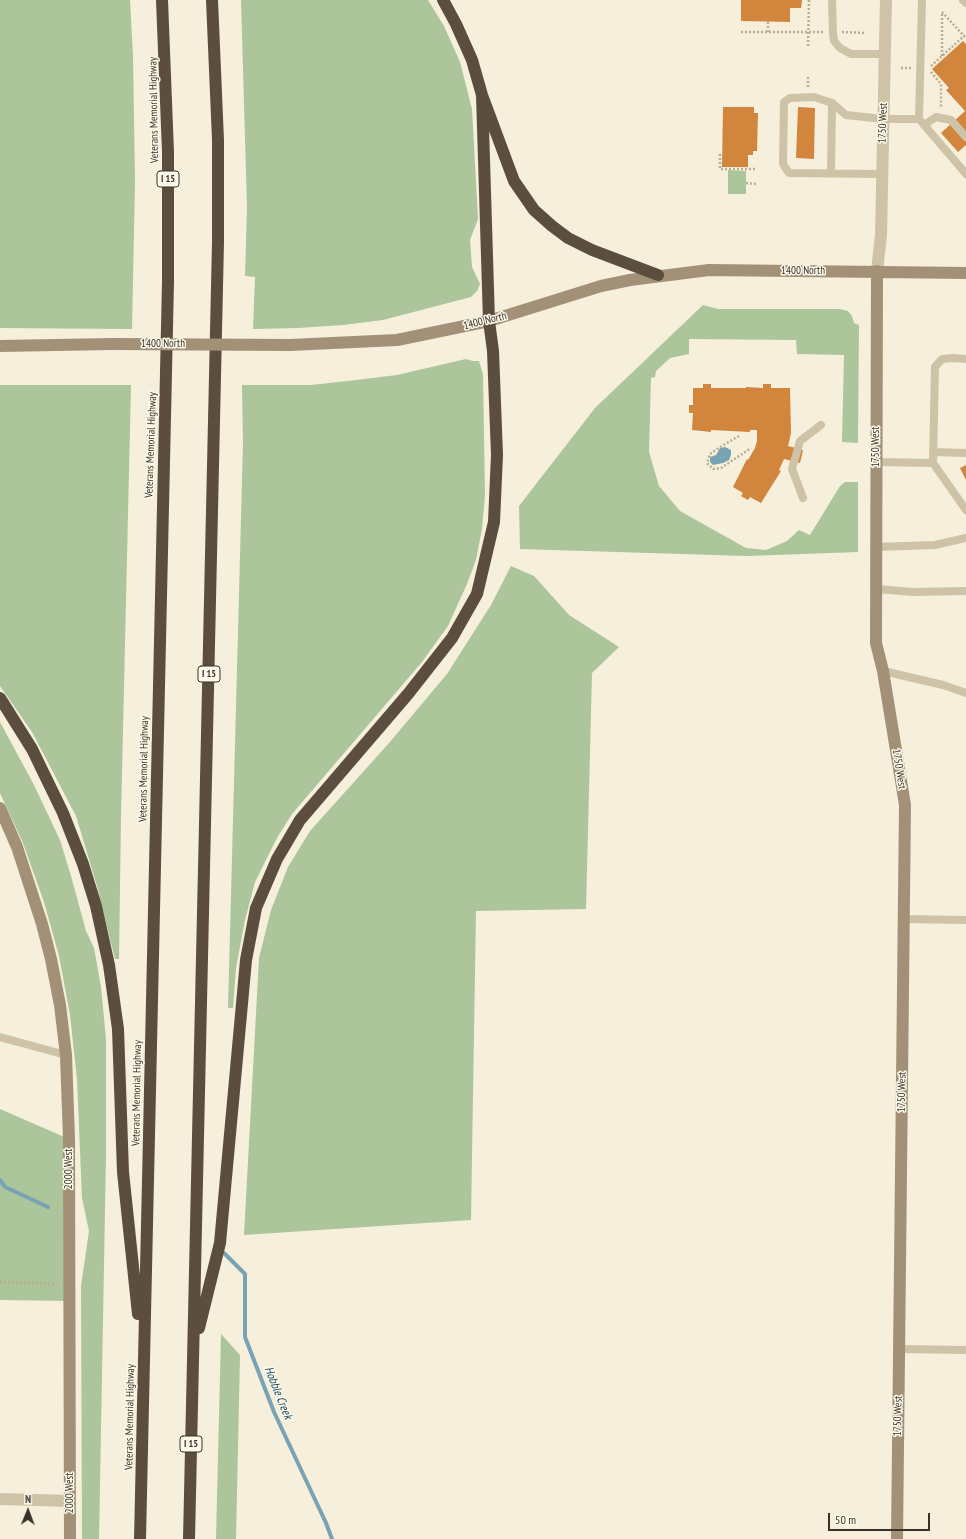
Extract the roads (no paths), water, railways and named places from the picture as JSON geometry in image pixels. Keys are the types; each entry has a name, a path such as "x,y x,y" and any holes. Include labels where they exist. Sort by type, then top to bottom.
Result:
{"highway":[{"name":"Veterans Memorial Highway","path":"140,1539 167,328 168,152 162,0"},
{"name":"I 15","path":"189,1539 218,242 218,140 212,0"},
{"path":"443,0 456,24 472,60 482,95 514,180 534,210 568,238 592,250 658,276"},
{"path":"194,1349 220,1243 246,960 256,908 277,859 300,820 408,694 452,638 477,594 494,522 498,455 493,351 489,321 482,95"},
{"path":"0,698 32,750 63,813 96,906 109,965 118,1029 124,1172 144,1364"}],"street":[{"name":"1750 West","path":"886,0 878,271 876,643 883,670 905,805 897,1539"},
{"name":"1400 North","path":"0,346 112,344 290,345 397,340 489,321 601,286 658,276 709,270 966,272"},
{"name":"2000 West","path":"0,808 17,847 42,924 58,998 66,1055 69,1116 70,1539"},
{"path":"0,1499 70,1501"}],"lane":[{"path":"832,0 833,37 834,41 840,48 851,54 885,54"},
{"path":"922,0 921,122 966,174"},
{"path":"963,0 966,4"},
{"path":"881,174 789,173 783,164 784,102 790,98 814,97 832,103 846,115 921,122 936,117 951,120 966,137"},
{"path":"831,173 832,103"},
{"path":"959,166 966,160"},
{"path":"966,359 953,358 942,360 935,367 933,463 966,510"},
{"path":"803,498 792,469 800,441 822,425"},
{"path":"934,452 966,453"},
{"path":"876,462 933,463"},
{"path":"876,547 935,545 966,538"},
{"path":"876,589 913,592 966,592"},
{"path":"883,670 943,685 966,693"},
{"path":"904,919 966,920"},
{"path":"0,1037 66,1055"},
{"path":"899,1349 966,1350"}],"water":[{"path":"725,447 731,450 729,460 713,465 710,462 710,457 716,455 720,448"}],"waterway":[{"name":"Hobble Creek","path":"0,1180 5,1187 48,1207"},
{"name":"Hobble Creek","path":"224,1253 245,1274 245,1337 274,1412 332,1539"}]}
